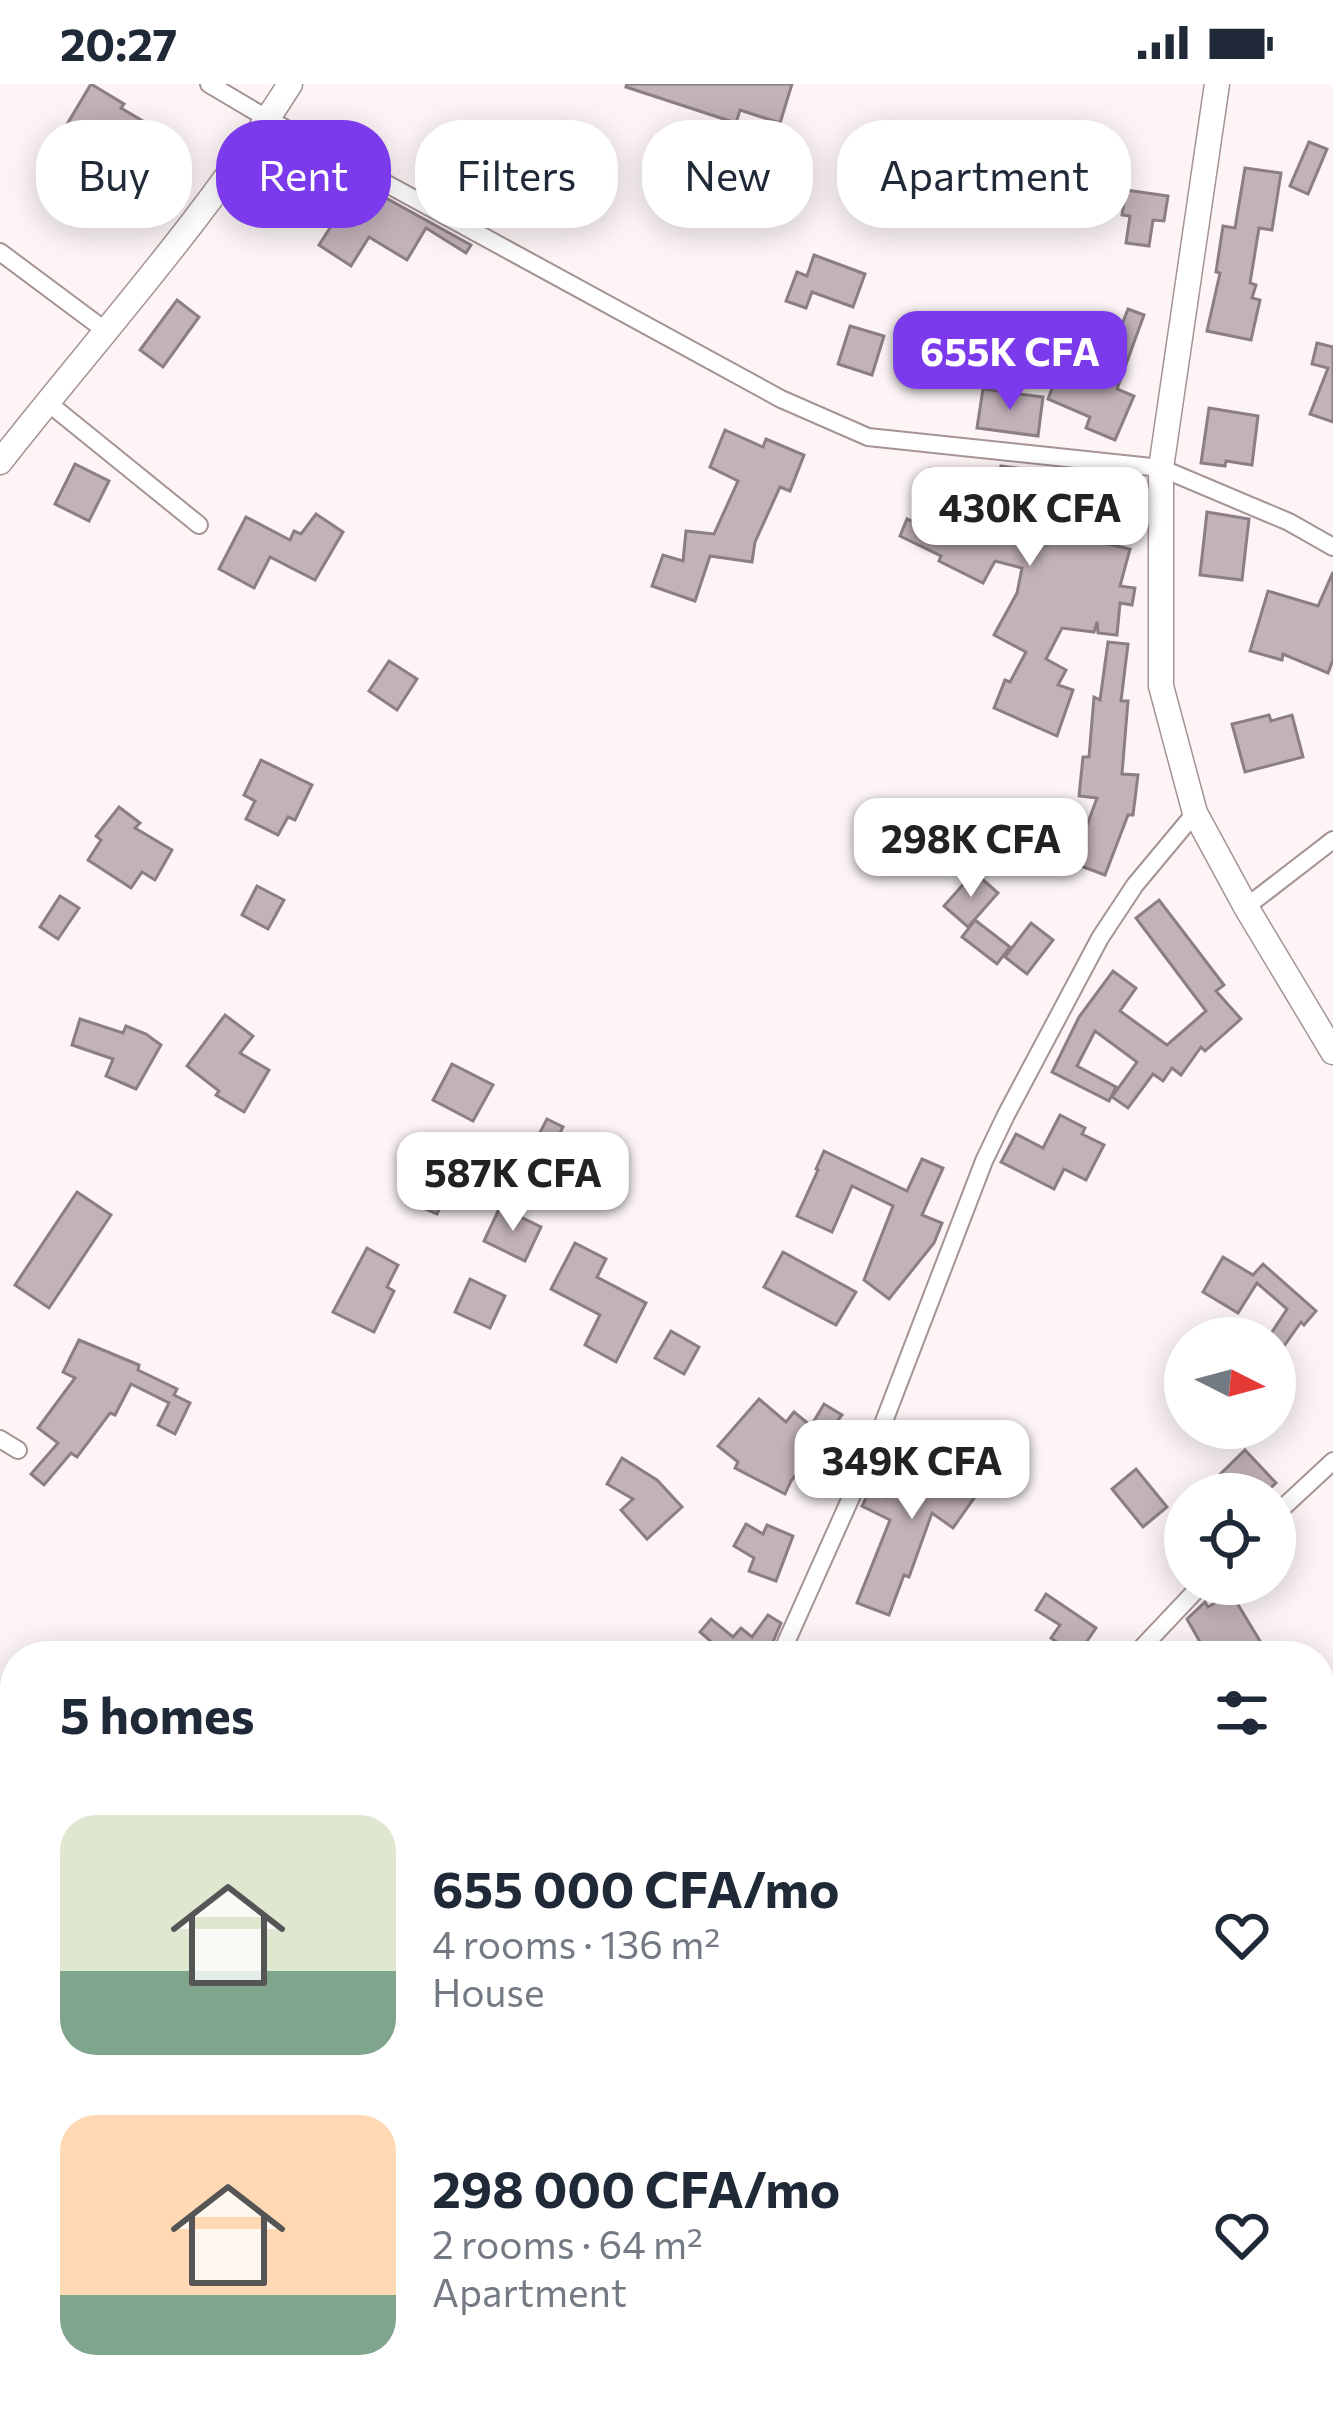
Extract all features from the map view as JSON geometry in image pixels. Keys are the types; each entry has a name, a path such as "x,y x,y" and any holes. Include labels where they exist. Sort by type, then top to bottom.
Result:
{"street":[{"path":"208,84 781,399 868,437 1161,468 1288,522 1333,547"},
{"path":"0,462 188,228 290,84"},
{"path":"1217,84 1161,468 1161,686 1195,813 1333,1052"},
{"path":"0,252 106,331"},
{"path":"47,401 199,524"},
{"path":"787,1641 878,1437 1006,1115 1100,938 1195,813"},
{"path":"1246,907 1333,840"},
{"path":"0,1439 18,1450"},
{"path":"1296,1495 1333,1461"},
{"path":"1147,1641 1180,1605"}],"building":[{"path":"91,84 141,120 70,120"},
{"path":"792,84 781,120 740,110 737,120 727,120 626,87"},
{"path":"1309,142 1327,149 1308,194 1290,186"},
{"path":"1245,168 1281,173 1272,230 1259,228 1250,283 1256,285 1252,298 1260,300 1251,340 1207,331 1220,273 1216,272 1223,226 1235,228"},
{"path":"1131,191 1168,196 1164,221 1153,220 1149,246 1126,243"},
{"path":"391,201 415,214 415,228 426,228 407,260 369,237 351,266 319,245 330,228 391,228"},
{"path":"426,228 440,228 471,245 466,253"},
{"path":"814,255 865,274 853,307 812,292 806,308 786,301 797,272 807,276"},
{"path":"177,300 199,317 163,367 140,350"},
{"path":"1128,309 1144,315 1117,389 1134,396 1115,440 1086,428 1090,417 1048,399 1061,365 1034,357 1042,332 1067,339 1078,315 1118,335"},
{"path":"850,326 884,336 872,375 838,364"},
{"path":"1317,343 1333,347 1333,422 1310,414 1328,368 1312,364"},
{"path":"983,389 1043,397 1038,436 977,428"},
{"path":"1209,408 1258,416 1252,465 1201,463"},
{"path":"725,430 763,447 766,439 804,455 790,491 780,487 755,542 752,562 710,556 695,601 652,586 663,555 683,561 686,531 714,534 738,481 710,467"},
{"path":"75,464 109,481 89,521 55,504"},
{"path":"1001,466 1103,480 1095,541 1130,549 1120,586 1135,588 1132,605 1120,603 1117,635 1098,633 1097,622 1094,632 1062,628 1046,659 1066,670 1058,685 1073,690 1057,736 994,708 1005,680 1010,682 1026,652 994,635 1017,593 1022,568 995,561 983,583 900,536 907,519 914,522 931,469 997,490"},
{"path":"1207,512 1249,519 1242,580 1200,575"},
{"path":"316,514 343,532 315,580 270,557 254,588 219,569 246,517 290,540"},
{"path":"1333,572 1333,660 1328,673 1283,654 1282,660 1250,651 1268,591 1318,606"},
{"path":"1108,642 1128,644 1121,701 1128,701 1122,774 1138,775 1133,815 1128,815 1105,875 1073,863 1097,798 1079,796"},
{"path":"389,661 417,679 397,710 369,691"},
{"path":"1269,715 1271,721 1292,715 1303,757 1245,772 1232,724"},
{"path":"261,760 312,785 295,820 288,817 278,835 246,819 255,801 244,795"},
{"path":"119,807 140,823 135,828 172,850 155,880 142,872 131,888 88,860 101,840 96,836"},
{"path":"974,872 998,893 968,927 944,906"},
{"path":"257,886 284,900 268,929 242,915"},
{"path":"60,896 79,908 58,939 40,927"},
{"path":"1159,900 1224,985 1216,991 1241,1019 1205,1051 1201,1047 1181,1075 1172,1068 1163,1081 1153,1074 1128,1108 1112,1097 1137,1062 1095,1031 1077,1066 1116,1087 1109,1101 1052,1072 1079,1017 1113,971 1136,988 1120,1011 1167,1045 1206,1011 1136,918"},
{"path":"975,920 1010,947 997,964 962,937"},
{"path":"1031,923 1053,940 1027,974 1005,957"},
{"path":"225,1015 253,1036 240,1053 269,1070 244,1112 216,1095 219,1091 187,1066"},
{"path":"80,1019 123,1033 126,1026 161,1045 136,1089 106,1076 113,1059 72,1045"},
{"path":"452,1064 493,1085 473,1121 433,1100"},
{"path":"1060,1115 1104,1145 1086,1180 1064,1169 1054,1189 1001,1162 1016,1134 1043,1148"},
{"path":"547,1119 563,1127 557,1139 581,1151 564,1184 524,1163"},
{"path":"824,1151 907,1191 922,1159 943,1168 922,1215 942,1223 934,1243 889,1299 864,1280 893,1206 852,1186 832,1232 797,1216"},
{"path":"429,1160 456,1172 437,1214 410,1202"},
{"path":"77,1192 111,1215 49,1308 15,1285"},
{"path":"500,1207 541,1227 525,1261 484,1241"},
{"path":"575,1243 606,1259 597,1277 646,1303 616,1362 585,1345 600,1315 551,1289"},
{"path":"367,1248 398,1265 387,1287 394,1291 374,1332 333,1312"},
{"path":"783,1252 856,1292 836,1325 764,1287"},
{"path":"1223,1257 1253,1275 1263,1264 1316,1311 1296,1329 1296,1317 1282,1317 1287,1309 1257,1283 1238,1313 1203,1292"},
{"path":"470,1279 505,1296 490,1328 455,1312"},
{"path":"671,1331 699,1347 684,1374 655,1358"},
{"path":"79,1340 139,1365 138,1370 177,1389 174,1395 190,1403 175,1434 158,1425 169,1403 131,1384 115,1415 110,1413 77,1457 71,1453 44,1485 31,1474 58,1443 38,1428 75,1378 63,1372"},
{"path":"759,1399 786,1422 794,1412 811,1426 824,1404 842,1415 785,1494 735,1468 738,1462 718,1446"},
{"path":"922,1446 981,1488 953,1528 932,1513 909,1577 904,1575 889,1615 857,1603 890,1520 862,1506 871,1488 887,1497"},
{"path":"1245,1450 1267,1473 1221,1473"},
{"path":"622,1458 657,1480 682,1507 647,1539 621,1510 633,1499 607,1484"},
{"path":"1136,1469 1164,1510 1143,1527 1112,1489"},
{"path":"746,1524 763,1534 767,1525 793,1536 776,1581 749,1571 754,1558 734,1546"},
{"path":"1046,1594 1096,1628 1087,1641 1055,1641 1051,1638 1060,1625 1036,1610"},
{"path":"1207,1605 1238,1605 1260,1641 1199,1641 1187,1619"},
{"path":"768,1615 781,1623 773,1641 710,1641 700,1632 711,1619 733,1637 741,1628 752,1637"}]}
